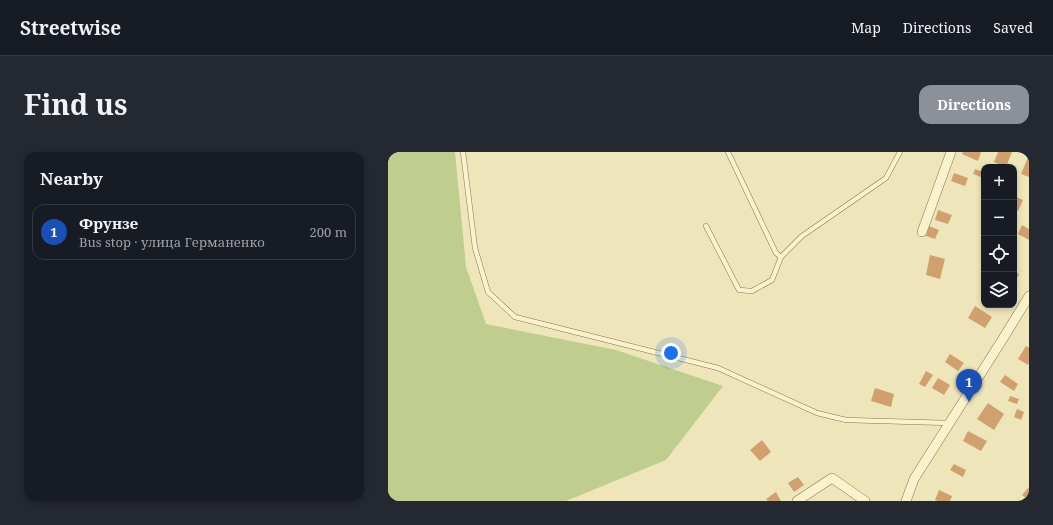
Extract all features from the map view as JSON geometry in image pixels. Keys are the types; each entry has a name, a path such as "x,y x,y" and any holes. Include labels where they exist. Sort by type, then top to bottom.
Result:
{"street":[{"path":"922,232 951,152"},
{"path":"906,501 914,479 1029,296"},
{"path":"797,501 832,478 865,501"}],"lane":[{"path":"463,152 475,248 488,292 516,317 718,368 817,414 846,420 949,423"},
{"path":"728,152 776,253 781,257"},
{"path":"706,226 739,290 752,291 772,280 781,257 802,236 886,178 900,152"}],"green space":[{"path":"388,152 455,152 466,267 486,324 616,350 723,386 666,460 566,501 388,501"}],"building":[{"path":"963,152 981,152 978,161 962,154"},
{"path":"998,152 1012,152 1007,164 999,164 994,162"},
{"path":"1029,155 1029,177 1021,174"},
{"path":"975,169 981,171 981,177 973,174"},
{"path":"954,173 968,178 965,186 951,181"},
{"path":"1017,197 1023,200 1017,210"},
{"path":"938,210 952,215 948,224 935,220"},
{"path":"1022,225 1029,229 1029,240 1018,234"},
{"path":"929,226 939,230 935,239 926,236"},
{"path":"930,255 945,259 940,279 926,275"},
{"path":"975,306 992,317 985,328 968,318"},
{"path":"1026,346 1029,348 1028,365 1018,359"},
{"path":"950,354 964,363 958,371 945,362"},
{"path":"926,371 933,375 925,387 919,384"},
{"path":"1005,375 1018,384 1014,391 1000,382"},
{"path":"938,378 950,385 944,395 932,388"},
{"path":"875,388 894,394 891,407 871,401"},
{"path":"1010,396 1019,399 1017,404 1008,401"},
{"path":"988,403 1004,414 994,430 977,419"},
{"path":"1017,409 1024,412 1021,420 1014,417"},
{"path":"968,431 987,441 981,451 963,441"},
{"path":"762,440 771,452 760,461 750,450"},
{"path":"954,464 966,470 963,477 950,470"},
{"path":"798,477 804,485 794,492 788,483"},
{"path":"1029,487 1029,500 1022,495"},
{"path":"939,490 952,496 950,501 935,500"},
{"path":"776,492 781,501 768,501 766,499"}],"place":[{"name":"Фрунзе","path":"969,402"}]}
